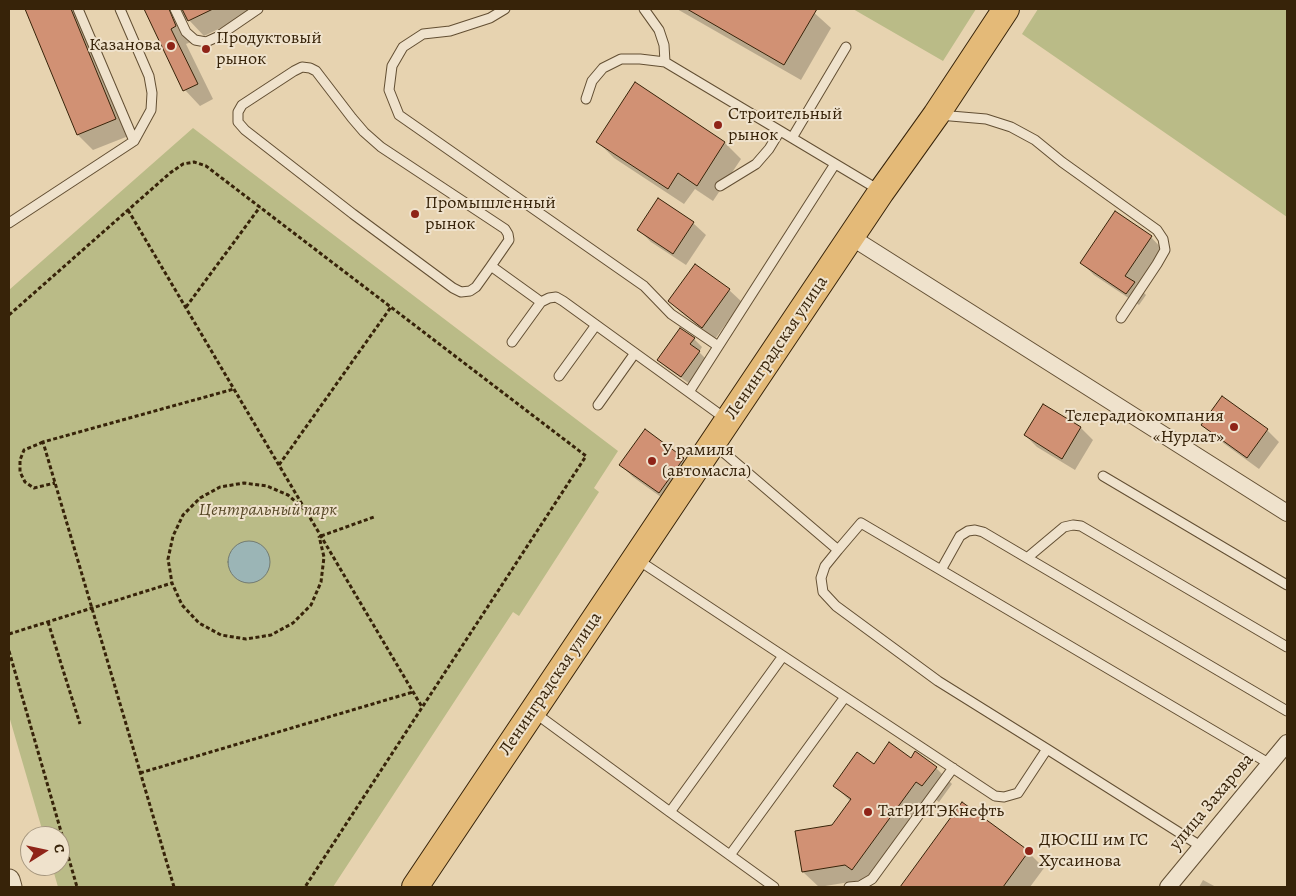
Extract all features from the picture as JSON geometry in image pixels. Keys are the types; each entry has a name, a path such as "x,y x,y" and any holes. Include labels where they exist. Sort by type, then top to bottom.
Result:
{"main road":[{"name":"Ленинградская улица","path":"415,887 881,192 936,115 1006,9"}],"street":[{"path":"852,236 1287,514"},
{"name":"улица Захарова","path":"1168,887 1287,743"},
{"path":"9,881 11,887"}],"lane":[{"path":"78,9 134,141"},
{"path":"9,224 134,141 151,110 152,92 149,76 120,9"},
{"path":"175,9 186,32 195,40 206,42 217,38 258,9"},
{"path":"505,9 490,18 450,31 423,34 403,47 392,66 389,90 399,115 644,286 671,314 718,346"},
{"path":"644,9 659,30 664,46 665,62"},
{"path":"792,138 846,47"},
{"path":"586,99 592,81 603,68 621,59 665,62 881,192"},
{"path":"302,67 316,71 352,118 381,147 505,229 509,240 491,266 476,287 470,291 461,292 453,288 353,214 245,130 238,122 238,112 242,105 302,67"},
{"path":"936,115 986,119 1011,127 1035,140 1062,162 1157,230 1164,239 1165,250 1121,318"},
{"path":"720,186 756,164 780,131"},
{"path":"689,392 835,164"},
{"path":"491,266 541,302"},
{"path":"512,342 541,302 549,298 556,298 563,301 728,420"},
{"path":"559,376 596,325"},
{"path":"598,405 635,353"},
{"path":"713,443 838,550"},
{"path":"1103,476 1287,585"},
{"path":"1202,847 938,681 836,606 823,592 821,578 824,566 861,523 1270,764"},
{"path":"1027,558 1064,526 1081,526 1287,647"},
{"path":"941,570 960,536 968,531 983,532 1287,710"},
{"path":"636,558 995,796 1011,796 1018,793 1047,749"},
{"path":"670,812 782,656"},
{"path":"730,855 845,697"},
{"path":"532,712 774,887"},
{"path":"848,887 860,886 872,880 953,768"}],"path":[{"path":"9,315 170,173 182,164 194,162 206,166 586,456 305,887"},
{"path":"186,307 260,207"},
{"path":"128,210 422,707"},
{"path":"279,465 391,307"},
{"path":"55,483 34,488 25,482 20,472 20,460 24,450 43,442 234,389"},
{"path":"43,442 174,887"},
{"path":"306,511 288,495 267,486 244,483 220,487 200,498 184,515 173,536 168,559 172,583 182,605 199,623 221,635 246,639 271,635 294,623 311,605 321,582 324,557 320,534"},
{"path":"320,534 374,517"},
{"path":"9,634 172,583"},
{"path":"48,622 80,724"},
{"path":"9,651 77,887"},
{"path":"140,772 413,692"}],"green space":[{"path":"853,9 976,9 943,61"},
{"path":"1038,9 1287,9 1287,217 1022,34"},
{"name":"Центральный парк","path":"193,128 618,451 594,488 599,492 519,616 513,612 333,887 58,887 55,876 70,876 70,826 41,826 9,716 9,290"}],"water":[{"path":"253,541 261,544 267,550 270,562 267,574 261,580 245,583 237,580 231,574 228,558 231,550 237,544"}],"building":[{"path":"25,9 71,9 116,119 77,135"},
{"name":"Казанова","path":"144,9 169,9 176,26 171,29 198,84 183,91"},
{"path":"182,9 213,9 188,21"},
{"path":"687,9 817,9 784,65"},
{"path":"635,82 725,142 697,186 678,173 668,189 596,142"},
{"path":"658,198 694,222 673,254 637,230"},
{"path":"1115,211 1152,236 1125,276 1135,282 1126,294 1080,263"},
{"path":"695,264 730,289 702,328 668,301"},
{"path":"680,328 695,338 690,344 700,351 681,377 657,360"},
{"name":"Телерадиокомпания «Нурлат»","path":"1222,396 1268,429 1247,458 1201,425"},
{"path":"1043,404 1081,427 1062,459 1024,435"},
{"name":"У рамиля (автомасла)","path":"645,429 684,458 659,493 619,465"},
{"name":"ТатРИТЭКнефть","path":"889,742 911,758 915,751 937,767 922,786 916,782 852,870 845,865 802,872 795,831 832,825 851,799 833,786 857,752 874,764"},
{"path":"962,802 1029,851 1003,887 900,887"}],"place":[{"name":"Казанова","path":"171,46"},
{"name":"Продуктовый рынок","path":"206,49"},
{"name":"Строительный рынок","path":"718,125"},
{"name":"Промышленный рынок","path":"415,214"},
{"name":"Телерадиокомпания «Нурлат»","path":"1234,427"},
{"name":"У рамиля (автомасла)","path":"652,461"},
{"name":"ТатРИТЭКнефть","path":"868,812"},
{"name":"ДЮСШ им ГС Хусаинова","path":"1029,851"}]}
